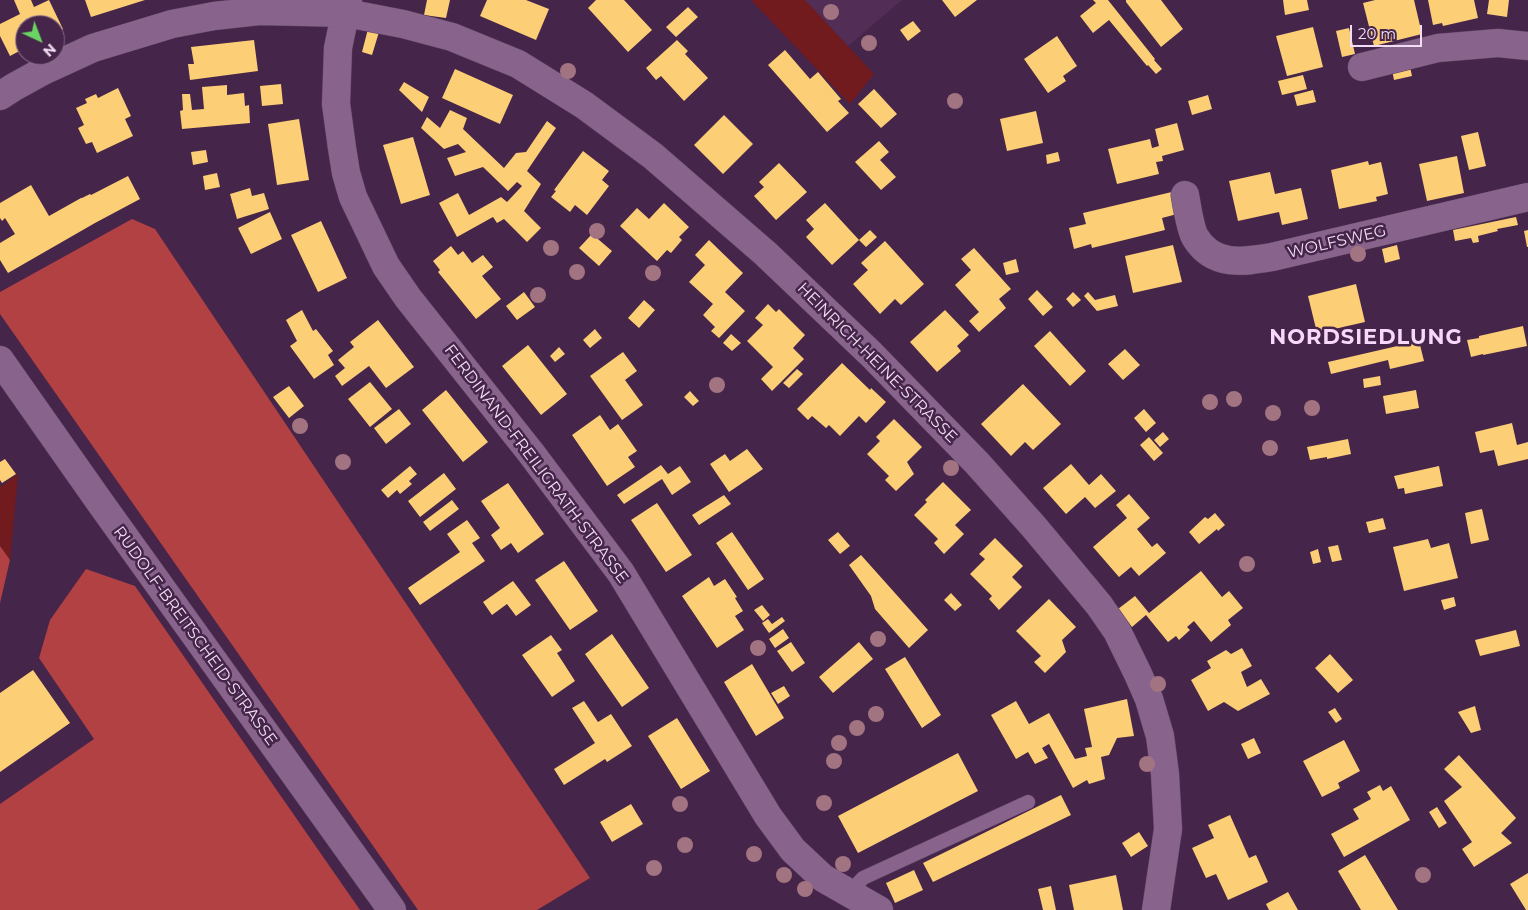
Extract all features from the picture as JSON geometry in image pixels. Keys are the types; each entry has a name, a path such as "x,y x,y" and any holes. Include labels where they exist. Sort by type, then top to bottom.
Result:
{"street":[{"name":"HEINRICH-HEINE-STRASSE","path":"0,96 43,71 93,48 172,24 214,16 259,11 347,7 452,37 518,64 584,105 653,156 766,254 871,354 977,463 1034,527 1117,631 1138,674 1160,736 1165,774 1168,829 1156,910"},
{"name":"FERDINAND-FREILIGRATH-STRASSE","path":"347,7 338,48 336,104 342,148 346,173 353,197 386,266 408,298 531,453 621,573 768,816 792,850 823,878 880,910"},
{"path":"1362,67 1438,48 1498,43 1528,46"},
{"name":"WOLFSWEG","path":"1184,196 1195,236 1209,254 1242,262 1272,257 1528,197"},
{"name":"RUDOLF-BREITSCHEID-STRASSE","path":"0,360 104,509 392,910"}],"lane":[{"path":"849,893 863,878 1028,802"}],"shaded area":[{"path":"751,0 805,0 874,74 850,104"},
{"path":"805,0 902,0 848,46"},
{"path":"132,219 155,229 590,878 537,910 418,910 0,314 0,292"},
{"path":"18,474 10,560 0,546 0,487"},
{"path":"0,546 10,560 0,603"},
{"path":"86,569 135,586 360,910 0,910 0,804 94,739 39,658 50,620"}],"building":[{"path":"14,0 31,0 34,7 49,0 56,15 18,15 20,14"},
{"path":"85,0 145,0 91,17"},
{"path":"427,0 450,0 446,18 424,15"},
{"path":"487,0 526,0 549,9 536,40 480,16"},
{"path":"596,0 624,0 652,30 628,52 588,8"},
{"path":"942,0 977,0 955,17"},
{"path":"1093,0 1108,0 1162,69 1156,74 1147,66 1109,20 1093,33 1080,16 1096,3"},
{"path":"1126,0 1161,0 1183,29 1161,47"},
{"path":"1283,0 1307,0 1309,10 1285,15"},
{"path":"1375,0 1414,0 1422,34 1374,46 1363,3"},
{"path":"1428,0 1474,0 1478,18 1443,26 1442,23 1433,25"},
{"path":"1489,0 1509,0 1507,17 1487,14"},
{"path":"688,7 698,17 676,37 666,27"},
{"path":"15,16 15,53 10,56 0,36 0,24"},
{"path":"913,21 921,31 908,41 900,30"},
{"path":"1313,27 1323,67 1287,76 1276,36"},
{"path":"1349,28 1355,54 1342,57 1336,31"},
{"path":"368,29 379,32 372,55 362,52"},
{"path":"1057,36 1077,66 1063,76 1066,81 1048,93 1024,59"},
{"path":"254,40 258,71 190,80 188,64 194,64 191,47"},
{"path":"677,40 688,51 685,54 708,78 684,101 661,76 656,80 646,68"},
{"path":"785,50 810,79 818,72 841,99 838,101 849,113 827,132 768,65"},
{"path":"1410,67 1412,76 1394,80 1392,70"},
{"path":"455,69 513,95 500,124 442,98"},
{"path":"1303,75 1307,89 1282,95 1278,81"},
{"path":"404,82 429,97 422,112 399,90"},
{"path":"281,84 283,104 262,106 260,86"},
{"path":"227,85 227,95 244,93 245,106 249,105 250,123 182,129 180,111 183,110 182,94 190,94 192,110 204,109 202,87"},
{"path":"118,88 131,116 125,119 133,136 97,153 92,142 86,144 78,128 84,125 76,108 87,103 85,99 96,94 98,98"},
{"path":"874,89 897,114 881,128 858,104"},
{"path":"1313,90 1316,102 1297,106 1294,95"},
{"path":"1208,95 1212,109 1192,115 1188,101"},
{"path":"450,110 467,118 463,129 504,168 516,153 526,152 547,121 556,128 527,171 541,184 524,211 541,228 527,242 504,219 497,223 493,217 457,237 439,203 458,193 469,215 501,197 507,202 522,186 517,182 508,191 483,167 455,176 447,158 466,152 458,144 444,149 421,128 427,117 440,128"},
{"path":"1036,111 1043,143 1007,151 1000,119"},
{"path":"724,115 753,144 723,174 694,145"},
{"path":"299,119 309,180 277,185 268,124"},
{"path":"1177,123 1184,150 1162,156 1163,161 1156,162 1159,174 1117,184 1108,149 1150,139 1152,148 1159,146 1155,129"},
{"path":"1478,132 1486,166 1469,170 1461,136"},
{"path":"413,137 430,195 401,204 383,145"},
{"path":"879,141 889,152 880,160 896,177 881,190 855,162"},
{"path":"206,150 208,162 193,165 191,152"},
{"path":"583,151 609,171 602,180 609,186 587,215 575,205 570,212 551,197 556,191 554,190"},
{"path":"1058,152 1060,161 1047,164 1046,155"},
{"path":"1457,156 1464,193 1427,201 1419,164"},
{"path":"1368,161 1369,165 1381,162 1388,194 1376,197 1377,201 1339,209 1331,170"},
{"path":"779,163 807,192 776,220 754,196 764,187 759,182"},
{"path":"1270,172 1275,194 1301,188 1308,219 1282,225 1279,212 1238,221 1229,181"},
{"path":"217,173 220,187 205,190 203,176"},
{"path":"128,176 140,199 8,273 0,260 0,243 15,234 5,218 2,221 0,218 0,203 31,185 49,216 81,198 91,195"},
{"path":"250,188 252,196 264,193 269,209 237,219 230,194"},
{"path":"1176,191 1181,213 1162,218 1165,230 1092,248 1091,244 1074,249 1069,228 1086,224 1083,213"},
{"path":"664,203 689,227 679,237 682,240 671,253 667,250 657,261 620,226 637,208 649,219"},
{"path":"825,203 859,240 832,265 806,237 814,229 806,220"},
{"path":"270,212 282,239 251,254 238,228"},
{"path":"1516,217 1518,225 1497,229 1498,231 1478,236 1479,242 1473,243 1471,238 1455,241 1453,230"},
{"path":"321,221 347,278 318,292 291,235"},
{"path":"870,230 877,237 866,247 859,240"},
{"path":"1528,230 1528,247 1527,247 1524,231"},
{"path":"592,234 612,251 599,266 579,248"},
{"path":"709,240 743,273 725,292 745,311 719,338 711,331 715,327 703,315 713,304 689,282 705,265 695,255"},
{"path":"885,241 924,284 901,305 895,299 880,314 853,284 868,270 861,263"},
{"path":"1173,245 1182,282 1133,293 1125,256"},
{"path":"1397,245 1400,259 1385,263 1382,249"},
{"path":"451,246 458,255 463,251 472,263 483,255 493,267 482,276 501,299 476,319 438,272 440,270 433,261"},
{"path":"974,248 1011,289 999,299 1006,308 979,332 969,321 979,312 955,285 971,270 961,259"},
{"path":"1016,259 1019,272 1006,275 1003,263"},
{"path":"1356,284 1365,322 1317,333 1308,296"},
{"path":"1037,290 1053,307 1043,316 1028,299"},
{"path":"524,292 535,307 517,320 506,306"},
{"path":"1073,292 1081,300 1073,307 1066,299"},
{"path":"1088,292 1095,300 1115,295 1118,306 1097,311 1084,296"},
{"path":"644,300 655,310 639,328 628,318"},
{"path":"768,304 776,312 779,309 805,335 793,348 804,359 772,391 761,379 773,367 747,341 763,325 755,318"},
{"path":"302,310 313,331 316,329 333,351 328,355 334,365 314,379 290,346 297,341 286,320"},
{"path":"945,310 969,335 957,346 961,351 937,372 910,342"},
{"path":"378,320 414,367 386,388 369,366 342,386 335,376 345,368 338,360 354,347 350,342"},
{"path":"1523,326 1527,346 1471,357 1467,340"},
{"path":"595,329 602,338 590,348 583,340"},
{"path":"1050,331 1086,371 1070,386 1034,346"},
{"path":"731,334 741,343 732,351 723,343"},
{"path":"1419,341 1424,361 1390,369 1388,360 1331,374 1328,362"},
{"path":"528,345 567,394 541,415 502,366"},
{"path":"559,347 565,354 555,362 550,356"},
{"path":"1125,349 1140,365 1123,380 1108,364"},
{"path":"623,352 637,371 625,380 643,405 622,420 590,376"},
{"path":"842,363 870,390 871,388 886,402 866,423 859,416 840,436 829,425 826,428 812,416 808,420 797,409"},
{"path":"797,369 803,374 789,388 783,383"},
{"path":"1380,376 1381,385 1364,388 1363,379"},
{"path":"370,382 392,409 370,427 348,399"},
{"path":"1023,384 1061,424 1033,450 1025,442 1011,456 981,424"},
{"path":"289,386 304,406 289,418 273,397"},
{"path":"446,390 488,442 463,462 422,410"},
{"path":"1416,390 1419,408 1386,414 1383,396"},
{"path":"690,391 699,401 693,406 684,397"},
{"path":"399,409 411,424 386,444 374,428"},
{"path":"1144,409 1156,423 1146,432 1134,418"},
{"path":"600,415 610,430 618,424 637,451 628,457 635,467 607,486 572,435"},
{"path":"894,419 922,447 907,462 914,474 896,491 885,480 889,476 867,454 880,441 876,437"},
{"path":"1512,423 1517,445 1528,442 1528,459 1498,466 1494,450 1480,453 1475,432"},
{"path":"1163,432 1169,439 1160,447 1154,440"},
{"path":"1149,437 1163,453 1154,461 1140,445"},
{"path":"1348,439 1351,454 1310,460 1307,447"},
{"path":"747,449 763,469 729,492 710,464 725,454 730,461"},
{"path":"5,459 16,474 2,483 0,480 0,462"},
{"path":"1071,464 1089,485 1101,474 1116,491 1095,508 1085,497 1066,514 1043,488"},
{"path":"661,465 668,474 680,466 691,482 672,495 662,479 624,504 617,495"},
{"path":"410,466 417,474 409,481 412,484 400,494 397,490 388,498 381,490"},
{"path":"1439,466 1443,486 1405,494 1404,488 1398,489 1394,476"},
{"path":"444,473 456,489 420,517 408,501"},
{"path":"943,482 971,510 955,525 964,534 944,554 934,543 938,539 914,515 927,502 925,500"},
{"path":"508,483 544,534 518,553 511,543 501,550 491,535 500,528 481,501"},
{"path":"1129,494 1150,518 1137,529 1152,547 1157,543 1166,553 1139,576 1131,567 1119,577 1093,547 1127,518 1116,505"},
{"path":"724,495 731,504 699,525 692,515"},
{"path":"452,500 459,509 430,531 423,522"},
{"path":"657,503 692,555 666,572 631,520"},
{"path":"1482,509 1489,540 1471,544 1465,513"},
{"path":"1215,513 1225,525 1199,544 1189,532 1205,517 1208,519"},
{"path":"1383,518 1386,529 1369,533 1366,522"},
{"path":"467,520 480,538 472,543 485,561 420,605 408,588 460,552 447,534"},
{"path":"732,532 764,579 748,590 716,543"},
{"path":"838,532 850,546 840,554 828,540"},
{"path":"995,538 1023,566 1012,577 1022,587 999,610 989,599 992,596 970,574 985,559 979,554"},
{"path":"1428,539 1431,548 1449,543 1458,578 1404,591 1393,547"},
{"path":"1338,545 1342,560 1332,562 1328,547"},
{"path":"1318,549 1321,562 1313,564 1310,552"},
{"path":"861,555 928,630 909,648 875,609 871,596 849,565"},
{"path":"564,561 598,611 570,630 535,580"},
{"path":"1201,571 1222,597 1229,591 1243,608 1228,620 1231,625 1211,642 1194,621 1187,627 1190,630 1179,640 1176,636 1168,642 1146,615 1132,627 1118,609 1135,596 1149,613"},
{"path":"709,577 714,586 725,579 737,597 735,598 743,611 735,616 744,630 717,648 682,596"},
{"path":"513,581 531,605 516,616 507,604 492,615 483,602"},
{"path":"951,593 962,605 955,611 944,600"},
{"path":"1454,597 1456,606 1444,610 1441,600"},
{"path":"1049,599 1076,627 1062,640 1066,652 1045,673 1034,662 1041,656 1016,631"},
{"path":"762,605 770,615 763,621 754,610"},
{"path":"782,617 785,621 769,633 762,623 768,619 772,624"},
{"path":"783,629 789,638 775,648 769,639"},
{"path":"1516,630 1520,646 1480,656 1475,640"},
{"path":"612,634 649,688 622,707 585,654"},
{"path":"551,635 562,650 557,653 575,681 552,697 522,655"},
{"path":"791,642 805,663 792,672 777,651"},
{"path":"859,642 873,659 833,693 819,677"},
{"path":"1242,648 1252,666 1241,672 1247,687 1261,679 1270,694 1238,711 1224,702 1208,711 1191,680 1211,668 1207,661 1226,650 1231,654"},
{"path":"1330,654 1353,680 1338,693 1315,668"},
{"path":"905,657 941,715 922,728 885,669"},
{"path":"752,664 784,718 756,736 724,682"},
{"path":"33,670 70,723 0,772 0,693"},
{"path":"784,686 790,696 778,704 771,693"},
{"path":"1127,699 1134,736 1117,738 1109,755 1101,757 1105,779 1089,784 1087,780 1073,788 1049,744 1042,748 1048,758 1035,764 1028,752 1016,759 991,715 1016,701 1029,724 1049,713 1075,759 1087,756 1085,748 1092,747 1084,709"},
{"path":"584,701 598,722 611,714 632,746 607,762 605,759 564,785 554,769 595,743 572,708"},
{"path":"1475,706 1481,730 1471,733 1458,712"},
{"path":"1335,708 1342,719 1336,723 1328,712"},
{"path":"677,718 710,771 681,789 648,736"},
{"path":"1254,738 1261,753 1248,759 1241,744"},
{"path":"1344,740 1360,771 1338,783 1340,788 1322,797 1303,761"},
{"path":"958,753 978,791 858,853 838,816"},
{"path":"1459,755 1516,818 1501,833 1512,843 1474,867 1462,849 1472,842 1444,801 1462,787 1444,769"},
{"path":"1380,785 1383,791 1391,786 1410,820 1344,857 1331,834 1359,819 1353,809 1371,799 1367,792"},
{"path":"1061,795 1071,815 933,882 923,863"},
{"path":"631,804 643,824 612,842 600,822"},
{"path":"1437,807 1447,823 1439,828 1429,812"},
{"path":"1230,815 1249,858 1256,855 1268,882 1228,900 1216,874 1206,878 1192,848 1214,838 1208,825"},
{"path":"1139,832 1148,846 1131,857 1122,843"},
{"path":"1365,855 1398,910 1361,910 1338,871"},
{"path":"914,870 923,890 895,903 886,883"},
{"path":"1528,873 1528,910 1526,910 1510,884"},
{"path":"1116,875 1123,910 1074,910 1069,885"},
{"path":"1051,886 1056,910 1043,910 1038,889"},
{"path":"1288,892 1298,910 1269,910 1266,904"}],"district":[{"name":"NORDSIEDLUNG","path":"1366,338"}]}
